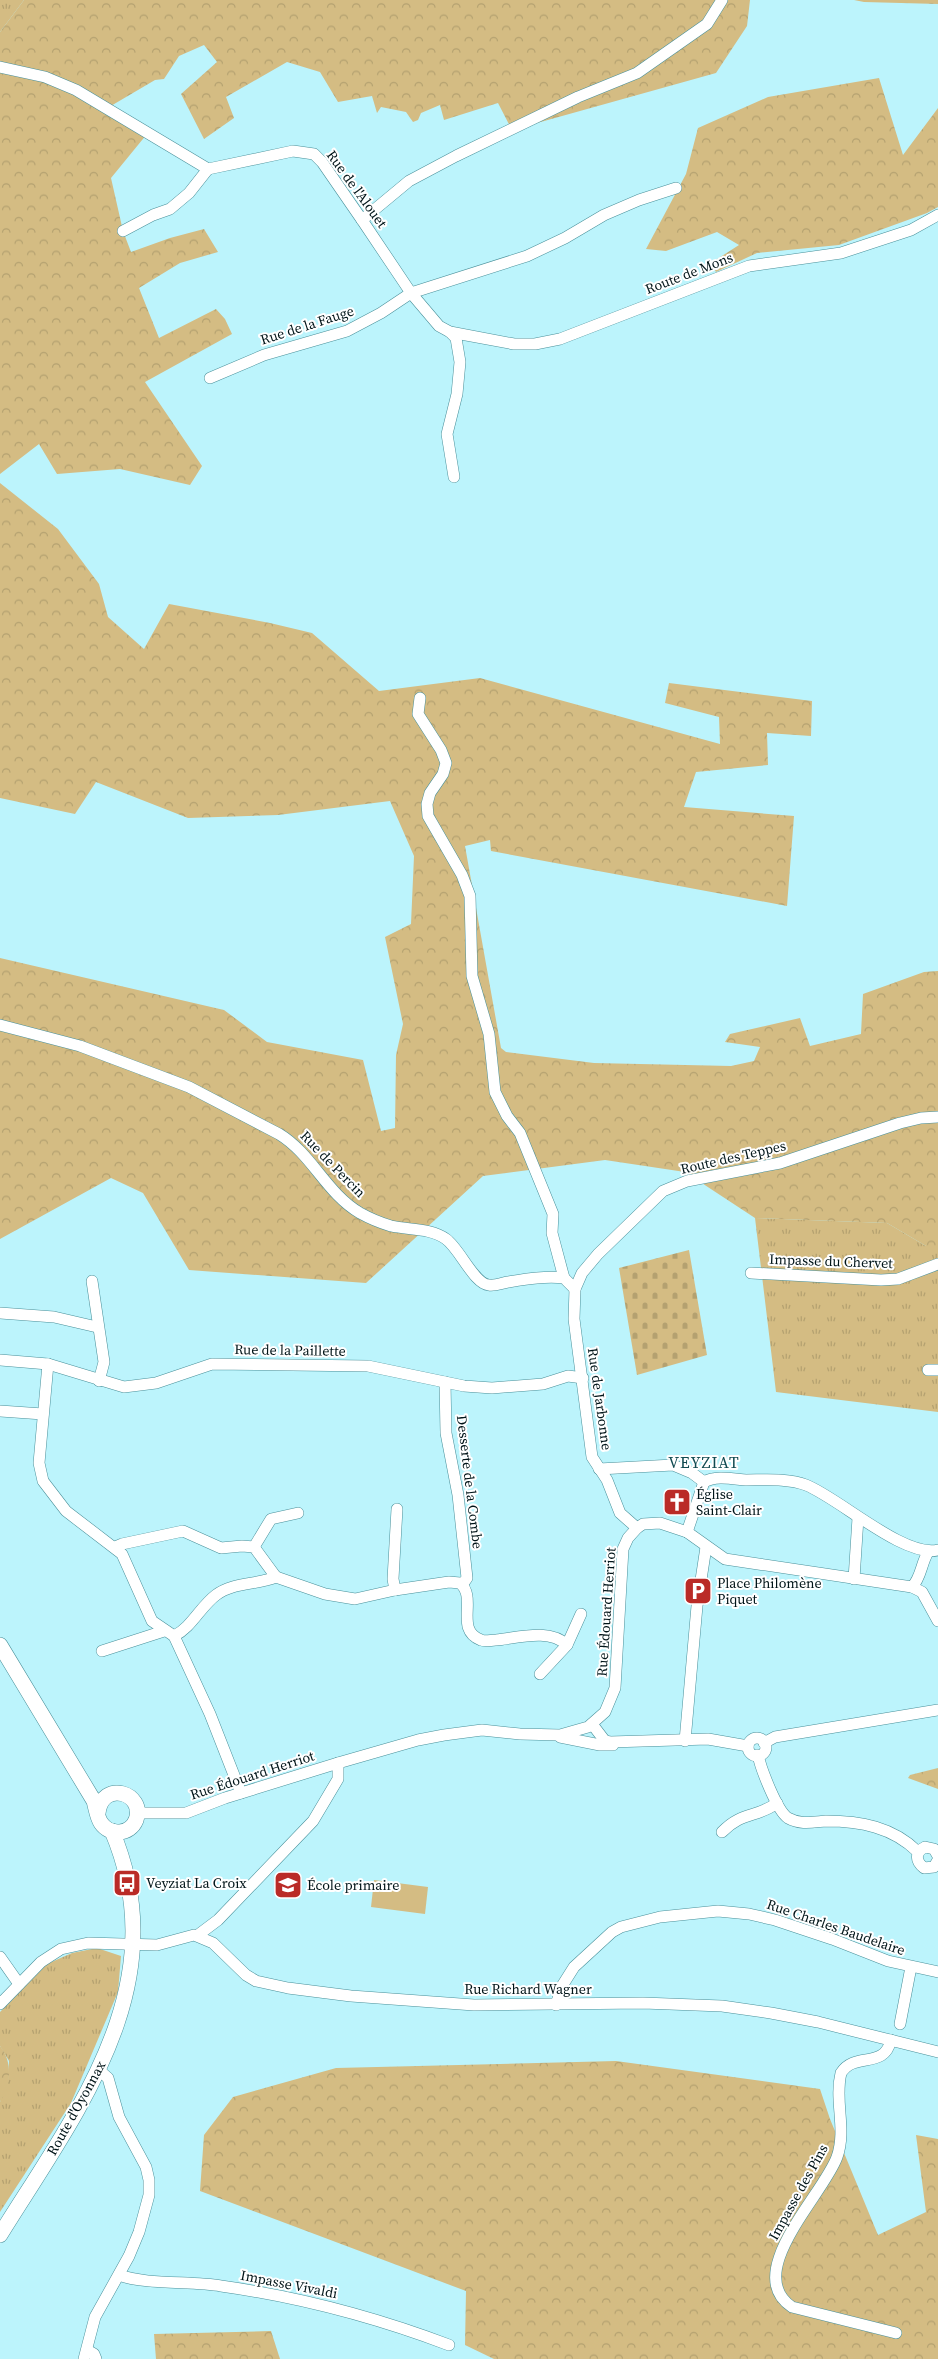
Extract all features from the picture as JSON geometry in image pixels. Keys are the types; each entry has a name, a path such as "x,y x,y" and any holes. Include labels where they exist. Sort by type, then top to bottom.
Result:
{"main road":[{"path":"0,1645 94,1801 102,1824 112,1831 122,1832 135,1820"},
{"path":"72,1767 94,1785 113,1793 124,1794 130,1797 137,1807 135,1820 128,1836 126,1878"},
{"path":"98,1813 102,1801 113,1793"},
{"path":"112,1831 126,1878"},
{"name":"Route d'Oyonnax","path":"0,2235 100,2071 125,2002 134,1943 126,1878"}],"street":[{"path":"362,220 409,181 472,148 578,97 637,73 707,24 722,0"},
{"path":"0,67 44,77 76,90 103,104 208,170 189,193 170,209 153,215 123,231"},
{"name":"Rue de l'Alouet","path":"208,170 293,151 314,154 322,162 411,293 439,326 450,332"},
{"name":"Rue de la Fauge","path":"210,378 264,355 347,330 381,313 411,293 504,264 565,238 630,204 676,188"},
{"name":"Route de Mons","path":"450,332 514,344 534,344 560,339 749,266 841,253 911,230 938,215"},
{"path":"450,332 456,338 460,362 458,394 447,434 454,477"},
{"path":"420,698 418,714 441,750 446,764 443,774 430,793 427,804 428,816 462,875 470,896 472,976 488,1034 495,1092 507,1116 520,1133 553,1214 552,1233 564,1278 574,1289"},
{"name":"Rue de Percin","path":"0,1025 80,1046 189,1087 279,1134 292,1142 344,1201 360,1213 390,1225 436,1233 446,1238 456,1248 479,1280 488,1285 547,1276 564,1278"},
{"name":"Route des Teppes","path":"574,1289 582,1273 598,1254 663,1191 687,1181 780,1163 900,1123 921,1118 938,1117"},
{"name":"Impasse du Chervet","path":"751,1273 881,1280 898,1278 938,1264"},
{"path":"92,1281 97,1326 104,1362 99,1381"},
{"name":"Rue de Jarbonne","path":"574,1289 574,1318 592,1458 608,1480 620,1513 637,1528"},
{"path":"0,1313 54,1317 97,1326"},
{"name":"Rue de la Paillette","path":"0,1360 48,1364 124,1387 144,1386 212,1364 368,1366 464,1386 504,1388 551,1382 568,1376 583,1378"},
{"path":"48,1364 39,1463 43,1480 66,1511 78,1522 115,1547 126,1562 145,1609 152,1621 169,1633 210,1714 241,1793"},
{"name":"Desserte de la Combe","path":"446,1382 446,1433 458,1495 467,1578 462,1585"},
{"path":"0,1411 43,1414"},
{"path":"599,1469 673,1465 692,1473 704,1482"},
{"path":"704,1482 716,1478 788,1481 805,1485 818,1491 858,1518 898,1540 933,1551 922,1562 917,1582 912,1587"},
{"path":"687,1532 704,1482"},
{"path":"395,1590 392,1579 397,1509"},
{"path":"254,1547 271,1519 298,1513"},
{"path":"854,1579 858,1518"},
{"path":"637,1528 643,1524 660,1523 687,1532 725,1559 912,1587 922,1592 938,1621"},
{"name":"Rue Édouard Herriot","path":"135,1820 186,1813 241,1793 418,1740 482,1730 551,1735 575,1732 592,1724 608,1706 616,1688 624,1549 628,1538 637,1528"},
{"path":"115,1547 183,1531 222,1548 254,1547 276,1577 325,1594 355,1599 395,1590 449,1582 462,1585 468,1598 467,1626 472,1635 482,1641 534,1635 558,1638 567,1645"},
{"path":"685,1741 697,1606 706,1547"},
{"path":"102,1651 183,1631 217,1594 230,1588 264,1582 276,1577"},
{"path":"540,1674 567,1645 581,1614"},
{"path":"764,1743 775,1737 938,1710"},
{"path":"592,1724 605,1741 624,1743"},
{"path":"551,1735 600,1745 717,1739 748,1746"},
{"path":"757,1738 764,1743 764,1752 758,1756 752,1755 748,1750 752,1739 757,1738"},
{"path":"758,1756 776,1803 787,1817 805,1823 846,1821 874,1825 909,1843 918,1852"},
{"path":"0,2004 41,1962 62,1949 88,1943 157,1945 189,1935 198,1935 218,1920 312,1821 334,1788 339,1776 338,1763"},
{"path":"722,1832 738,1818 769,1809 776,1803"},
{"path":"925,1847 930,1847 936,1851 938,1861 929,1869 924,1868 919,1864 918,1852 925,1847"},
{"name":"Rue Charles Baudelaire","path":"556,2005 562,1986 574,1967 612,1932 621,1927 660,1917 718,1911 749,1914 785,1923 888,1961 938,1972"},
{"name":"Rue Richard Wagner","path":"198,1935 213,1943 246,1975 268,1984 324,1993 501,2006 685,2004 722,2006 781,2015 938,2052"},
{"path":"0,1957 19,1984"},
{"path":"900,2024 911,1967"},
{"name":"Impasse des Pins","path":"892,2040 888,2050 879,2058 852,2064 841,2073 839,2084 842,2129 837,2158 789,2236 778,2265 775,2283 783,2301 792,2307 896,2333"},
{"path":"96,2359 94,2354 86,2355 100,2306 119,2275 139,2232 146,2208 149,2180 140,2153 119,2117 107,2075 100,2071"},
{"name":"Impasse Vivaldi","path":"119,2275 157,2281 220,2285 336,2308 400,2326 449,2345"}],"green space":[{"path":"0,0 24,0 0,32"},
{"path":"24,0 750,0 747,26 716,73 512,130 498,103 444,120 440,105 421,113 418,120 413,122 406,112 381,107 377,113 372,96 338,102 320,72 287,62 226,97 234,118 204,139 181,94 217,62 204,45 179,56 164,79 155,80 104,110 147,134 111,178 123,231 131,252 170,238 204,229 218,252 180,263 139,288 159,338 216,309 225,319 232,334 145,382 202,466 190,485 120,469 57,474 39,444 0,474 0,32"},
{"path":"854,0 938,0 938,4 864,2"},
{"path":"879,78 903,155 938,108 938,207 927,213 839,245 757,253 716,272 711,263 739,245 717,232 666,251 646,249 686,174 698,128 768,97"},
{"path":"0,483 58,529 99,584 108,617 144,649 169,604 312,633 379,691 480,678 720,744 719,717 665,703 669,683 812,701 811,736 767,733 768,765 696,772 684,807 794,816 787,906 491,851 490,840 465,846 501,1048 506,1052 594,1063 731,1066 754,1061 760,1047 725,1042 730,1034 800,1018 810,1046 861,1034 863,994 924,972 938,971 938,1246 926,1246 887,1223 755,1218 685,1172 605,1160 483,1176 366,1283 189,1270 143,1193 111,1178 0,1239 0,958 224,1010 267,1042 363,1060 381,1131 395,1128 396,1055 403,1024 385,937 411,924 414,856 390,801 278,815 188,818 96,782 75,814 0,798"},
{"path":"755,1218 887,1223 926,1246 938,1246 938,1412 776,1392"},
{"path":"689,1250 707,1355 637,1375 619,1268"},
{"path":"938,1768 938,1789 908,1778 910,1775"},
{"path":"374,1880 428,1887 425,1914 371,1907"},
{"path":"97,1948 121,1956 118,1992 71,2103 0,2212 0,2102 8,2080 9,2061 0,2046 0,2012 47,1964 72,1953"},
{"path":"0,2046 7,2059 9,2074 4,2095 0,2102"},
{"path":"616,2061 820,2089 830,2119 878,2235 926,2212 916,2135 938,2139 938,2359 494,2359 465,2345 466,2291 200,2191 204,2135 233,2097 336,2068"},
{"path":"271,2331 280,2359 156,2359 154,2334"}],"place":[{"name":"Église Saint-Clair","path":"677,1502"},
{"name":"Place Philomène Piquet","path":"698,1591"},
{"name":"Veyziat La Croix","path":"127,1883"},
{"name":"École primaire","path":"288,1885"}],"district":[{"name":"VEYZIAT","path":"704,1462"}]}
